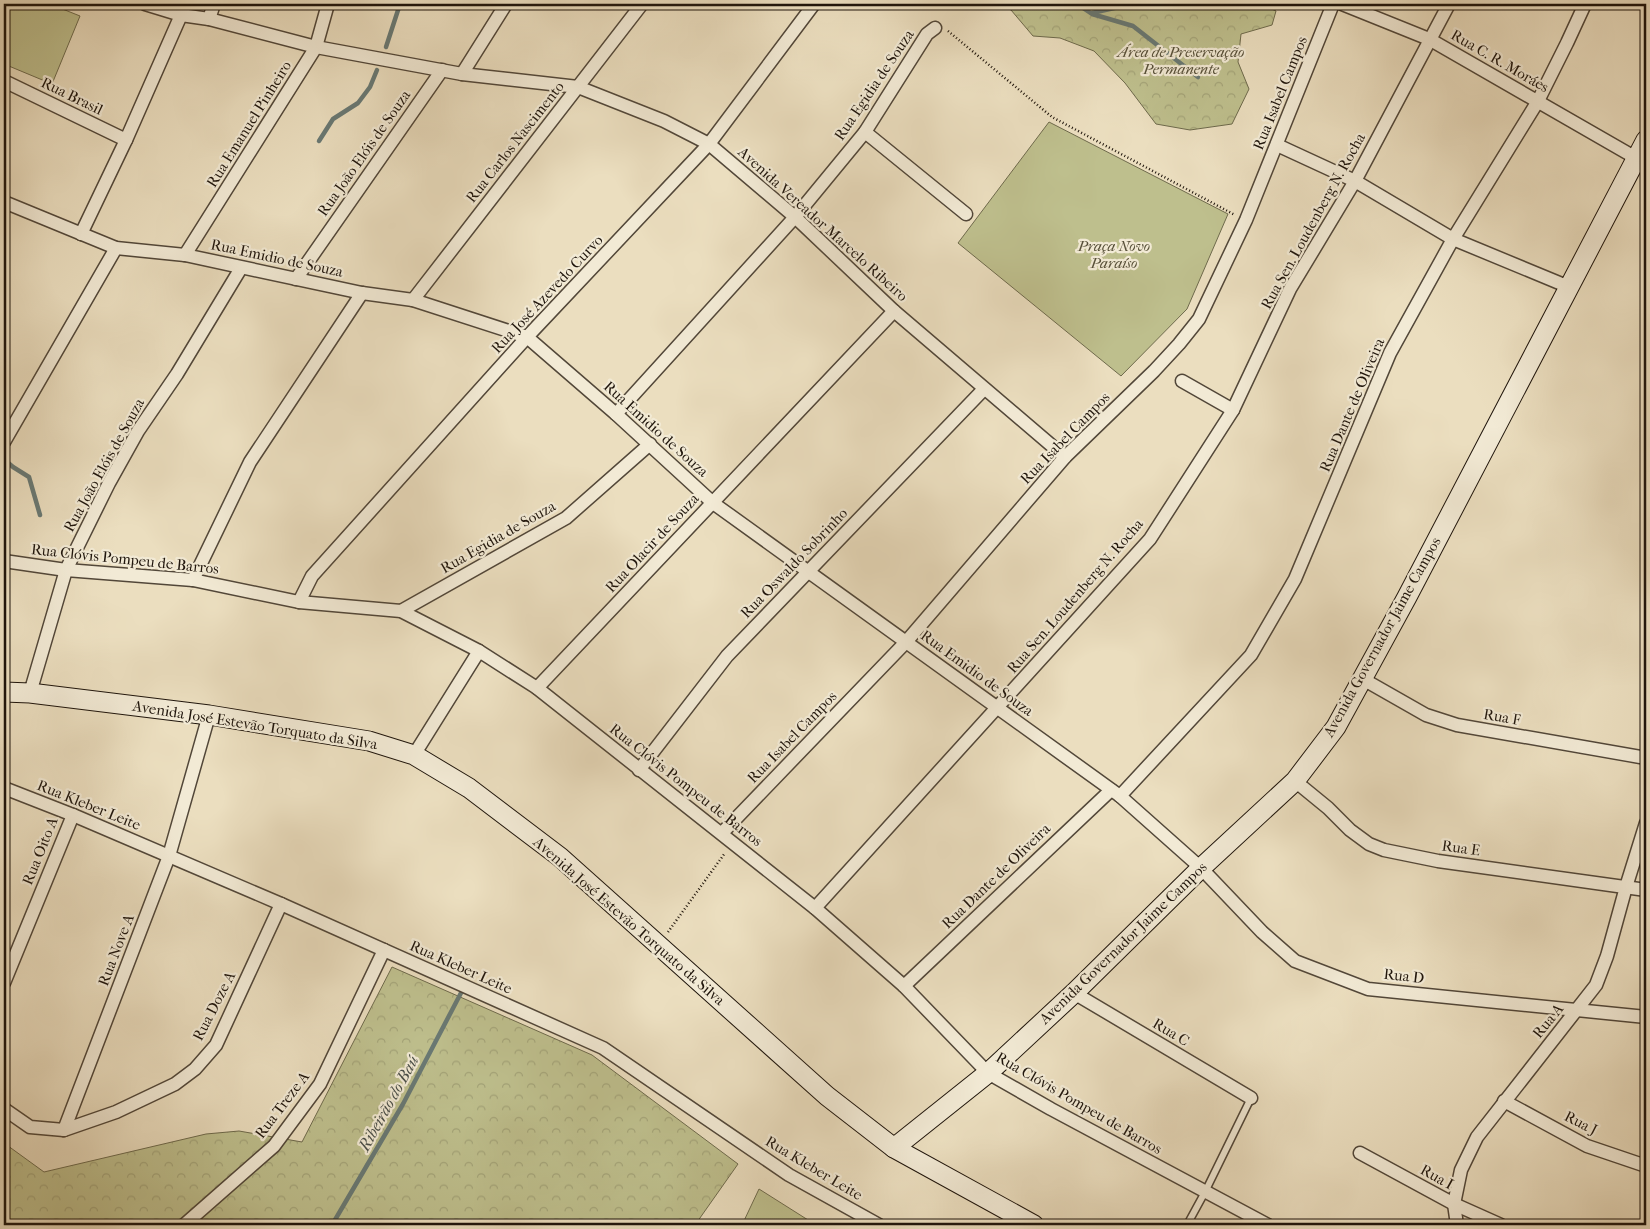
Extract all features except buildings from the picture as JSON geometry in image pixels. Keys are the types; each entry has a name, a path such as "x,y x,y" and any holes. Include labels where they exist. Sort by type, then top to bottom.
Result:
{"street":[{"name":"Avenida Vereador Marcelo Ribeiro","path":"145,4 181,15 209,19 316,47 462,74 578,87 664,121 709,144 795,217 894,311 1065,457"},
{"path":"209,19 214,4"},
{"name":"Rua Emanuel Pinheiro","path":"185,255 316,47 328,4"},
{"path":"462,74 506,4"},
{"name":"Rua Carlos Nascimento","path":"413,300 642,4"},
{"name":"Rua José Azevedo Curvo","path":"299,602 312,576 527,337 709,144 814,4"},
{"name":"Rua Isabel Campos","path":"722,833 906,642 1065,457 1154,371 1179,344 1198,319 1246,220 1333,4"},
{"name":"Rua C. R. Moráes","path":"1342,4 1429,39 1636,158"},
{"name":"Rua Sen. Loudenberg N. Rocha","path":"815,908 1150,539 1233,410 1290,289 1356,181 1449,4"},
{"name":"Rua Dante de Oliveira","path":"904,986 1115,793 1250,655 1296,580 1390,353 1453,239 1538,101 1585,4"},
{"path":"81,234 126,140 181,15"},
{"name":"Rua Egidia de Souza","path":"616,414 795,217 865,132 928,34 935,28"},
{"name":"Rua João Elóis de Souza","path":"296,280 442,70"},
{"name":"Rua Brasil","path":"4,81 126,140"},
{"path":"865,132 966,214"},
{"name":"Avenida Governador Jaime Campos","path":"894,1148 988,1073 1074,993 1201,868 1295,780 1336,727 1361,678 1407,597 1646,140"},
{"path":"1277,145 1356,181 1453,239 1568,287"},
{"name":"Rua Emidio de Souza","path":"4,202 116,248 185,255 296,280 362,293 413,300 527,337 650,444 713,503 1115,793 1201,868"},
{"path":"4,442 116,248"},
{"name":"Rua João Elóis de Souza","path":"30,693 66,570 109,483 138,431 177,374 241,268"},
{"path":"193,580 250,462 362,293"},
{"name":"Rua Olacir de Souza","path":"537,688 894,311"},
{"path":"1182,381 1233,410"},
{"name":"Rua Oswaldo Sobrinho","path":"639,770 727,656 984,389"},
{"name":"Rua Egidia de Souza","path":"401,611 566,518 650,444"},
{"name":"Rua Clóvis Pompeu de Barros","path":"4,560 66,570 193,580 299,602 401,611 479,652 537,688 815,908 904,986 988,1073 1268,1225"},
{"path":"414,755 479,652"},
{"name":"Rua F","path":"1361,678 1426,715 1457,725 1646,758"},
{"name":"Avenida José Estevão Torquato da Silva","path":"4,692 30,693 209,715 369,741 414,755 469,788 560,857 827,1096 894,1148 1034,1225"},
{"name":"Rua Nove A","path":"64,1130 169,856 209,715"},
{"name":"Rua E","path":"1295,780 1350,830 1370,844 1384,850 1438,861 1646,890"},
{"name":"Rua Kleber Leite","path":"4,788 73,815 281,904 603,1048 789,1175 879,1225"},
{"name":"Rua Oito A","path":"4,983 73,815"},
{"name":"Rua A","path":"1457,1225 1454,1204 1462,1170 1477,1137 1596,985 1646,823"},
{"name":"Rua D","path":"1201,868 1262,932 1295,961 1368,989 1646,1017"},
{"name":"Rua Doze A","path":"64,1130 116,1112 175,1084 195,1069 216,1045 281,904"},
{"name":"Rua Treze A","path":"184,1225 274,1146 320,1084 384,950"},
{"name":"Rua C","path":"1074,993 1251,1098"},
{"name":"Rua J","path":"1504,1101 1587,1146 1646,1166"},
{"path":"4,1109 30,1127 64,1130"},
{"name":"Rua I","path":"1360,1153 1454,1204 1501,1225"}],"lane":[{"path":"1187,1225 1251,1098"}],"path":[{"name":"Rua Egidia de Souza","path":"935,28 946,30 1052,117 1246,220"},
{"path":"659,946 733,842"}],"green space":[{"path":"4,4 50,4 80,16 52,84 4,64"},
{"name":"Área de Preservação Permanente","path":"1000,4 1261,4 1276,11 1272,25 1241,34 1238,62 1249,89 1232,124 1190,130 1156,124 1125,83 1094,51 1060,38 1033,36 1011,10"},
{"name":"Praça Novo Paraíso","path":"1049,122 1228,214 1187,309 1121,376 958,243"},
{"path":"392,967 592,1055 738,1164 695,1225 4,1225 4,1143 44,1172 206,1134 239,1131 302,1142"},
{"path":"759,1189 816,1225 742,1225"}],"waterway":[{"path":"386,47 400,4"},
{"path":"1077,4 1092,14 1133,26 1198,77"},
{"path":"1092,13 1132,4"},
{"path":"319,141 333,119 358,103 370,87 377,70"},
{"path":"6,461 29,477 40,515"},
{"name":"Ribeirão do Baú","path":"332,1225 403,1104 462,991"}]}
